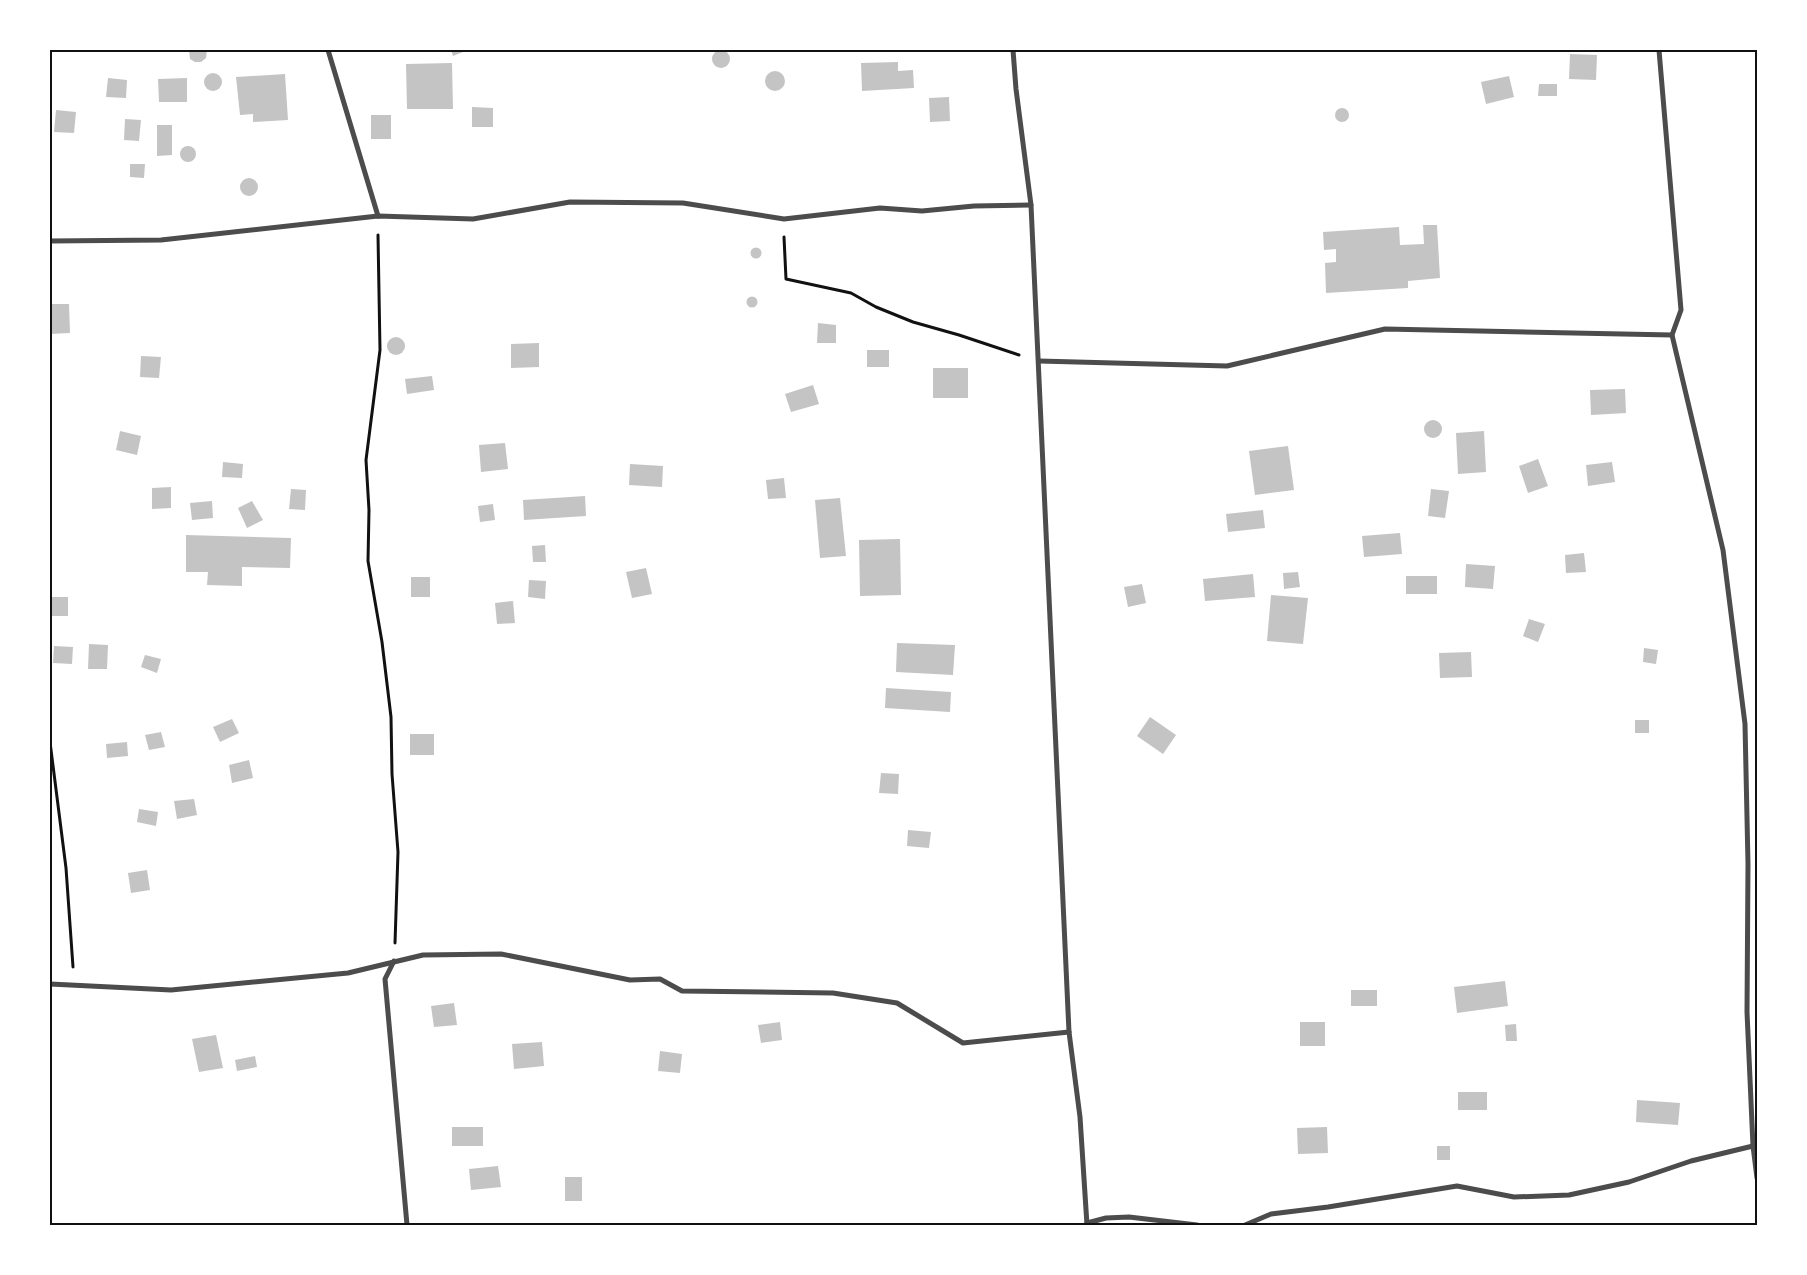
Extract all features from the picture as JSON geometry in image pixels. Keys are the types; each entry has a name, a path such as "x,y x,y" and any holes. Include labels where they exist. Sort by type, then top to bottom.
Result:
{"street":[{"path":"328,50 378,216"},
{"path":"1012,50 1031,205 1069,1032 1080,1117 1087,1224 1106,1218 1129,1217 1197,1225"},
{"path":"1659,50 1681,310 1672,335 1723,550 1745,724 1748,864 1747,1012 1753,1146 1757,1178"},
{"path":"50,241 161,240 378,216 473,219 570,202 683,203 784,219 880,208 922,211 974,206 1031,205"},
{"path":"1039,361 1227,366 1384,329 1672,335"},
{"path":"50,984 171,990 348,973 423,955 501,954 630,980 660,979 682,991 832,993 897,1003 963,1043 1069,1032"},
{"path":"394,961 384,979 407,1225"},
{"path":"1245,1225 1271,1214 1328,1207 1457,1186 1514,1197 1569,1195 1629,1182 1691,1161 1753,1146"}],"path":[{"path":"378,216 377,272 380,350 366,460 369,510 368,560 382,642 391,717 392,774 398,852 394,961"},
{"path":"784,219 786,279 851,293 876,307 913,322 1039,361"},
{"path":"50,742 66,868 75,985"}],"building":[{"path":"189,50 207,50 206,58 201,62 195,62 190,59"},
{"path":"451,50 468,50 453,56"},
{"path":"721,50 727,53 730,59 727,65 721,68 715,65 712,59 715,53"},
{"path":"1570,54 1597,55 1596,80 1569,79"},
{"path":"898,62 898,71 913,70 914,88 862,91 861,63"},
{"path":"452,63 453,109 407,109 406,64"},
{"path":"775,71 782,74 785,81 782,88 775,91 768,88 765,81 768,74"},
{"path":"213,73 219,76 222,82 219,88 213,91 207,88 204,82 207,76"},
{"path":"285,74 288,120 253,122 253,114 240,115 236,77"},
{"path":"1509,76 1514,97 1486,104 1481,82"},
{"path":"108,78 127,80 126,98 106,97"},
{"path":"187,78 187,102 159,102 158,79"},
{"path":"1539,84 1557,84 1557,96 1538,96"},
{"path":"949,97 950,121 930,122 929,98"},
{"path":"472,107 493,108 493,127 472,127"},
{"path":"1339,108 1345,108 1349,115 1345,122 1339,122 1335,118 1335,112"},
{"path":"56,110 76,112 74,133 54,132"},
{"path":"371,115 391,115 391,139 371,139"},
{"path":"125,119 141,120 139,141 124,140"},
{"path":"157,125 172,125 172,155 157,156"},
{"path":"188,146 194,148 196,154 194,160 188,162 182,160 180,154 182,148"},
{"path":"130,164 145,164 144,178 130,177"},
{"path":"249,178 255,181 258,187 255,193 249,196 243,193 240,187 243,181"},
{"path":"1423,225 1437,225 1440,278 1408,281 1408,288 1326,293 1325,263 1336,262 1336,249 1324,250 1323,232 1399,227 1400,245 1424,244"},
{"path":"756,247 762,253 756,259 750,253"},
{"path":"752,296 758,302 752,308 746,302"},
{"path":"50,304 69,304 70,333 50,334"},
{"path":"818,323 836,325 836,343 817,343"},
{"path":"396,337 402,340 405,346 402,352 396,355 390,352 387,346 390,340"},
{"path":"539,343 539,367 511,368 511,344"},
{"path":"867,350 889,350 889,367 867,367"},
{"path":"141,356 161,357 159,378 140,377"},
{"path":"933,368 968,368 968,398 933,398"},
{"path":"432,376 434,390 407,394 405,379"},
{"path":"813,385 819,404 791,412 785,394"},
{"path":"1625,389 1626,413 1591,415 1590,390"},
{"path":"1433,420 1439,423 1442,429 1439,435 1433,438 1427,435 1424,429 1427,423"},
{"path":"120,431 141,436 137,455 116,450"},
{"path":"1484,431 1486,472 1458,474 1456,433"},
{"path":"505,443 508,469 481,472 479,445"},
{"path":"1288,446 1294,490 1255,495 1249,451"},
{"path":"1538,459 1548,486 1528,493 1519,466"},
{"path":"223,462 243,464 242,478 222,477"},
{"path":"1612,462 1615,482 1588,486 1586,465"},
{"path":"630,464 663,466 662,487 629,485"},
{"path":"784,478 786,498 768,499 766,480"},
{"path":"171,487 171,508 152,509 152,488"},
{"path":"291,489 306,490 305,510 289,509"},
{"path":"1431,489 1449,491 1445,518 1428,516"},
{"path":"585,496 586,516 524,520 523,500"},
{"path":"840,498 846,556 820,558 815,500"},
{"path":"212,501 213,518 192,520 190,503"},
{"path":"252,501 263,520 247,528 238,508"},
{"path":"493,504 495,520 480,522 478,506"},
{"path":"1263,510 1265,528 1228,532 1226,514"},
{"path":"1400,533 1402,554 1364,557 1362,536"},
{"path":"186,535 291,538 290,568 242,567 242,586 207,585 208,572 186,572"},
{"path":"900,539 901,595 860,596 859,540"},
{"path":"545,545 546,562 533,562 532,546"},
{"path":"1584,553 1586,572 1566,573 1565,555"},
{"path":"1466,564 1495,566 1493,589 1465,587"},
{"path":"646,568 652,594 632,598 626,572"},
{"path":"1298,572 1300,587 1284,589 1283,573"},
{"path":"1253,574 1255,597 1205,601 1203,579"},
{"path":"1406,576 1437,576 1437,594 1406,594"},
{"path":"411,577 430,577 430,597 411,597"},
{"path":"529,580 546,581 545,599 528,597"},
{"path":"1142,584 1146,603 1128,607 1124,587"},
{"path":"1271,595 1308,598 1303,644 1267,641"},
{"path":"50,597 68,597 68,616 50,616"},
{"path":"513,601 515,623 497,624 495,603"},
{"path":"1529,619 1545,624 1538,642 1523,636"},
{"path":"897,643 955,645 953,675 896,672"},
{"path":"89,644 108,645 107,669 88,669"},
{"path":"54,646 73,647 72,664 53,663"},
{"path":"1644,648 1658,650 1656,664 1643,662"},
{"path":"1471,652 1472,677 1440,678 1439,653"},
{"path":"145,655 161,659 157,673 141,667"},
{"path":"886,688 951,692 950,712 885,708"},
{"path":"1150,717 1176,735 1163,754 1137,736"},
{"path":"232,719 239,733 220,742 213,727"},
{"path":"1635,720 1649,720 1649,733 1635,733"},
{"path":"161,732 165,747 149,750 145,735"},
{"path":"410,734 434,734 434,755 410,755"},
{"path":"127,742 128,756 107,758 106,744"},
{"path":"249,760 253,778 232,783 229,765"},
{"path":"881,773 899,774 898,794 879,793"},
{"path":"194,799 197,815 177,819 174,801"},
{"path":"139,809 158,812 156,826 137,822"},
{"path":"908,830 931,832 929,848 907,846"},
{"path":"147,870 150,890 131,893 128,873"},
{"path":"1505,981 1508,1006 1457,1013 1454,987"},
{"path":"1351,990 1377,990 1377,1006 1351,1006"},
{"path":"454,1003 457,1025 434,1027 431,1006"},
{"path":"780,1022 782,1040 761,1043 758,1025"},
{"path":"1300,1022 1325,1022 1325,1046 1300,1046"},
{"path":"1516,1024 1517,1041 1506,1041 1505,1025"},
{"path":"216,1035 223,1068 199,1072 192,1039"},
{"path":"542,1042 544,1066 514,1069 512,1044"},
{"path":"660,1051 682,1054 680,1073 658,1071"},
{"path":"255,1056 257,1067 237,1071 235,1060"},
{"path":"1458,1092 1487,1092 1487,1110 1458,1110"},
{"path":"1637,1100 1680,1103 1678,1125 1636,1122"},
{"path":"452,1127 483,1127 483,1146 452,1146"},
{"path":"1327,1127 1328,1153 1298,1154 1297,1128"},
{"path":"1437,1146 1450,1146 1450,1160 1437,1160"},
{"path":"498,1166 501,1187 471,1190 469,1169"},
{"path":"565,1177 582,1177 582,1201 565,1201"}]}
